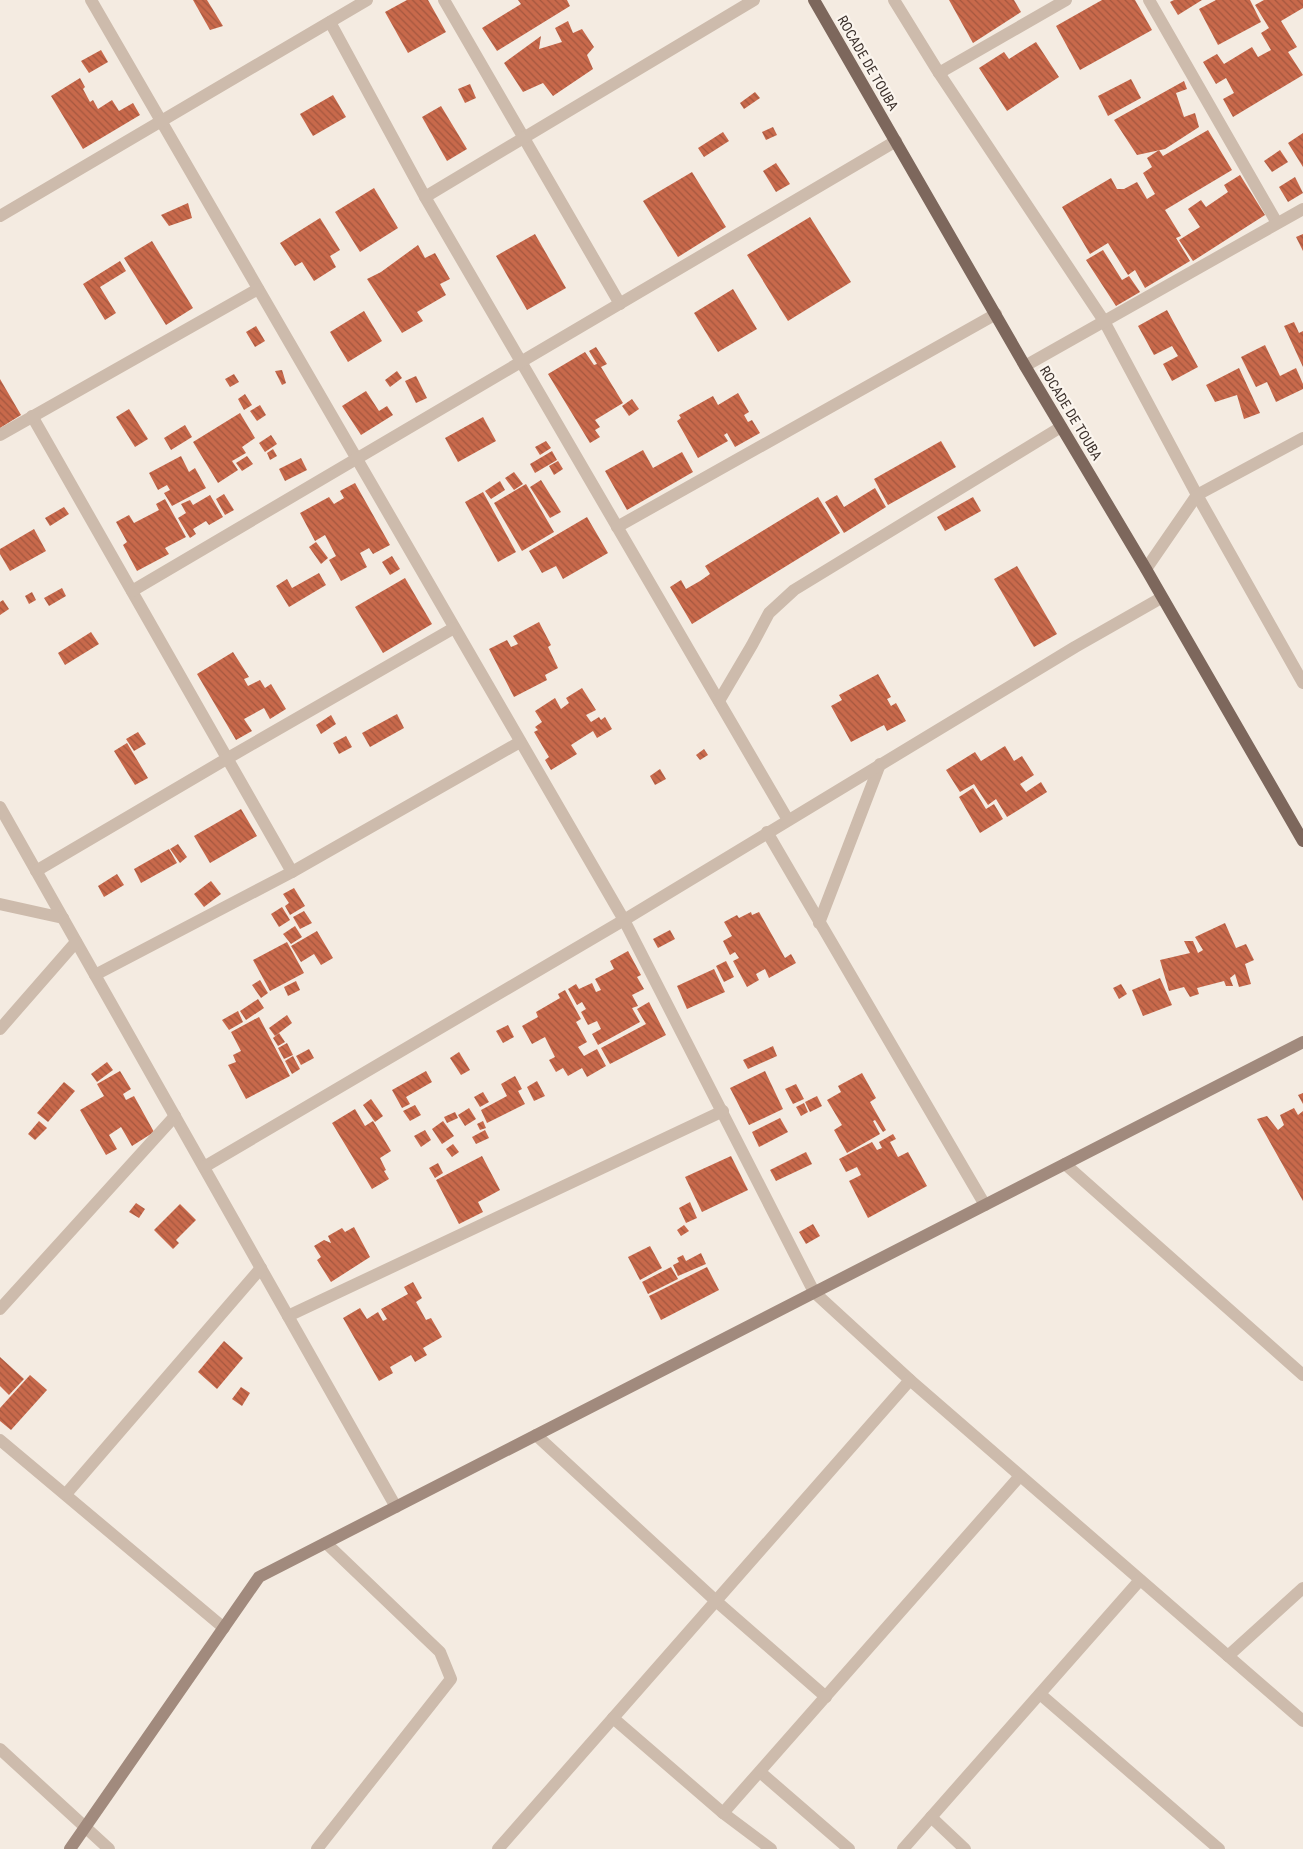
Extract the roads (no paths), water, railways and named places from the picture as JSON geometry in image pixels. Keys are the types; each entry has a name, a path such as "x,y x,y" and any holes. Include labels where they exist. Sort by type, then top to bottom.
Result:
{"main road":[{"name":"ROCADE DE TOUBA","path":"814,0 1025,366 1146,569 1161,598 1303,841"},
{"path":"70,1849 259,1577 1303,1042"}],"street":[{"path":"91,0 624,920 814,1292 910,1380 1303,1721"},
{"path":"0,216 367,0"},
{"path":"444,0 620,304"},
{"path":"425,197 754,0"},
{"path":"894,0 939,74 1104,321 1303,683"},
{"path":"939,74 1066,0"},
{"path":"1149,0 1277,223"},
{"path":"330,22 425,197 788,820"},
{"path":"132,591 896,141"},
{"path":"1025,366 1303,209"},
{"path":"0,435 258,289"},
{"path":"617,527 996,314"},
{"path":"32,416 292,872"},
{"path":"719,701 769,613 794,590 1061,427"},
{"path":"1146,569 1198,495 1303,438"},
{"path":"204,1167 624,920 1075,647 1161,598"},
{"path":"36,871 454,628"},
{"path":"95,976 292,872 520,742"},
{"path":"819,923 880,764"},
{"path":"0,807 396,1507"},
{"path":"767,832 985,1205"},
{"path":"0,904 63,918"},
{"path":"0,1029 76,942"},
{"path":"288,1316 723,1111"},
{"path":"0,1309 174,1116"},
{"path":"1065,1164 1303,1375"},
{"path":"66,1494 261,1268"},
{"path":"498,1849 910,1380"},
{"path":"536,1435 716,1601 826,1697"},
{"path":"0,1440 224,1628"},
{"path":"723,1814 1020,1476"},
{"path":"317,1849 451,1679 440,1652 326,1543"},
{"path":"904,1849 1140,1580"},
{"path":"1228,1656 1303,1588"},
{"path":"1040,1694 1219,1849"},
{"path":"614,1718 723,1814 771,1849"},
{"path":"0,1749 110,1849"},
{"path":"760,1772 849,1849"},
{"path":"931,1817 965,1849"}]}
